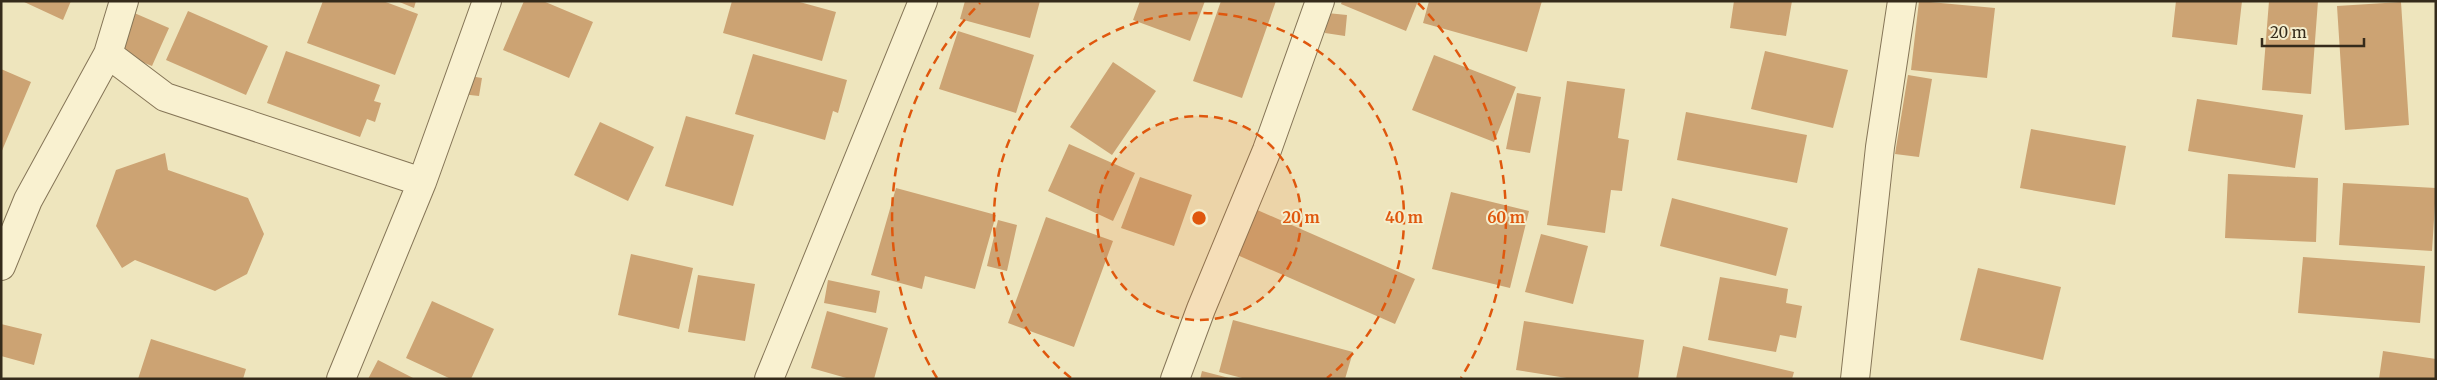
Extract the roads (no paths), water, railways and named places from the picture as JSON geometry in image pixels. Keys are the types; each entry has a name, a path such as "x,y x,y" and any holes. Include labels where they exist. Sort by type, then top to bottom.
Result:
{"street":[{"path":"1,266 28,200 108,54 124,1"},
{"path":"342,379 422,182 487,1"},
{"path":"769,379 923,1"},
{"path":"1175,379 1201,309 1267,150 1320,1"},
{"path":"1855,379 1880,147 1902,1"},
{"path":"108,54 165,96 422,182"}]}
